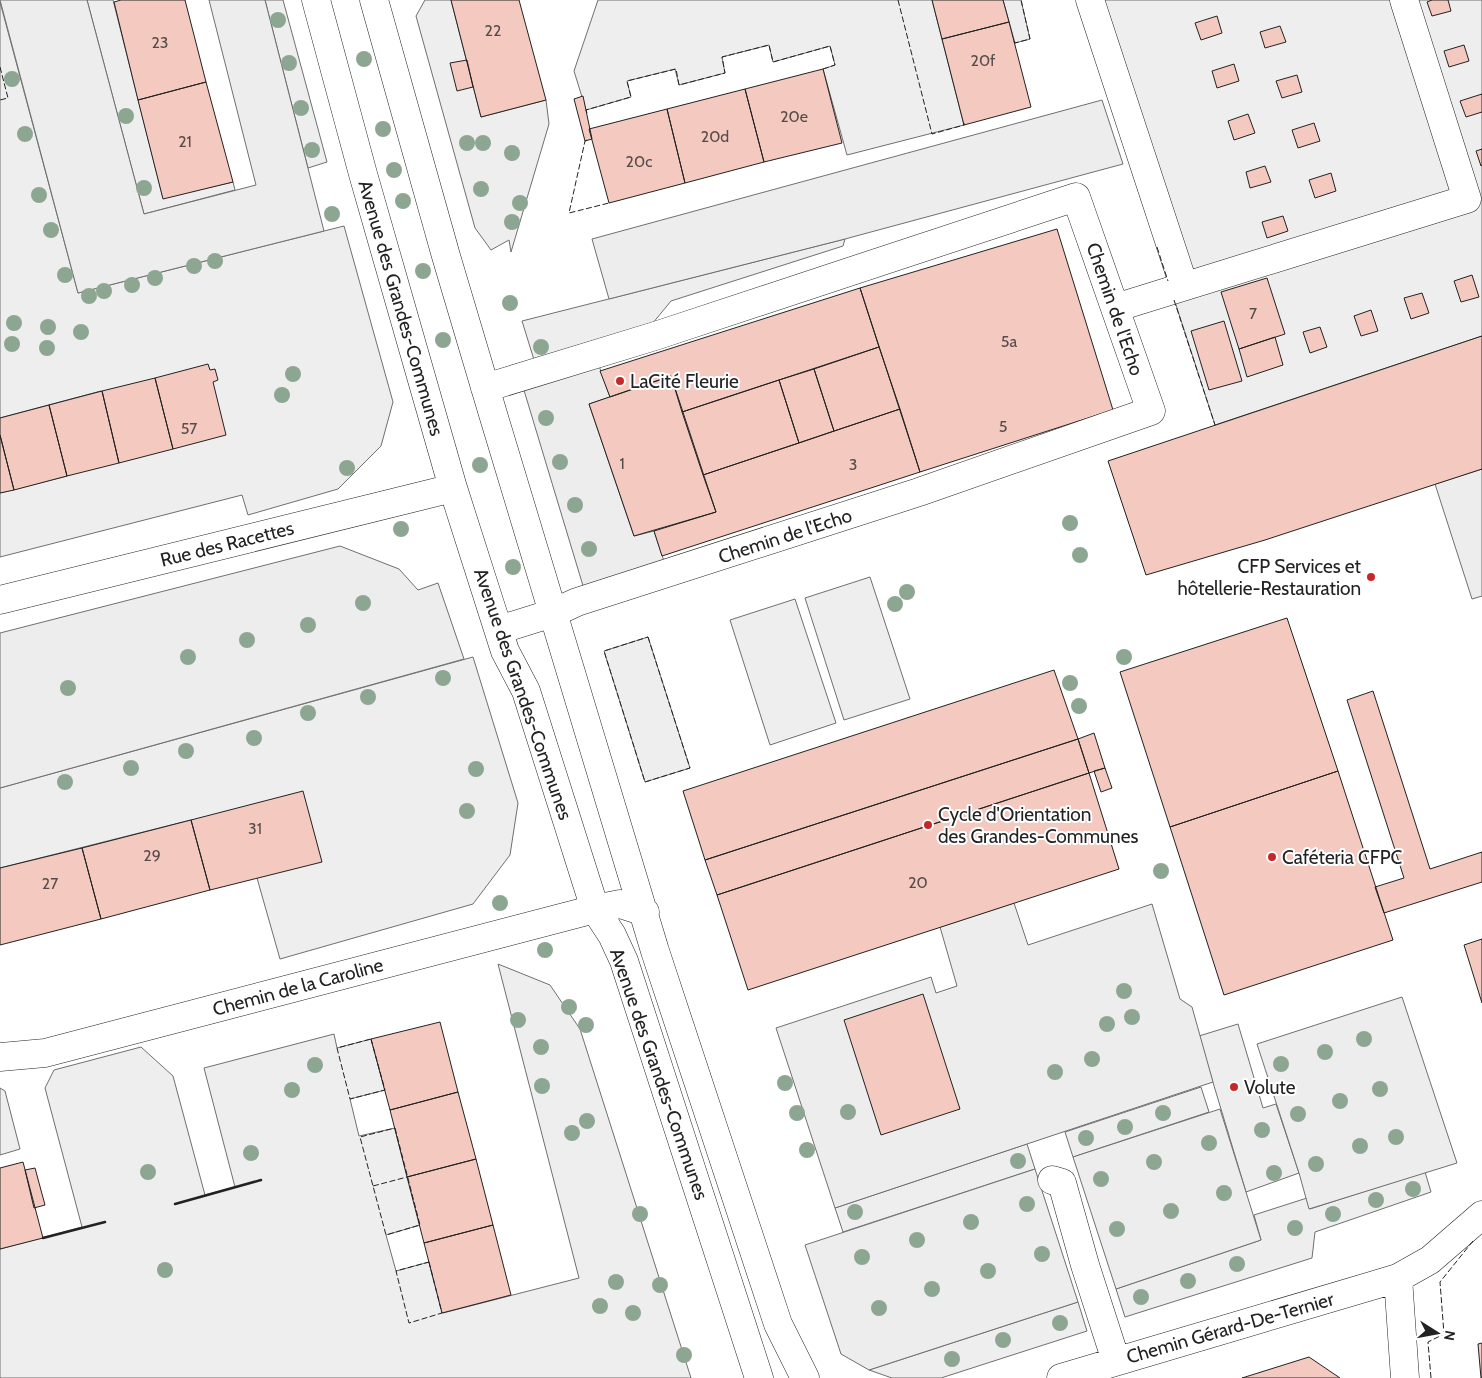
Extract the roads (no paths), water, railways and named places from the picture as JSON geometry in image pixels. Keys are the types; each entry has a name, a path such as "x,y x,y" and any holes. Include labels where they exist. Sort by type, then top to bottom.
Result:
{"street":[{"name":"Avenue des Grandes-Communes","path":"316,0 363,174 453,488 505,650 526,691 594,909 612,935 624,961 759,1378"},
{"name":"Avenue des Grandes-Communes","path":"374,0 446,256 656,951 778,1324 805,1378"},
{"path":"1090,0 1184,286"},
{"path":"1115,308 1474,197 1404,0"},
{"name":"Chemin de l'Echo","path":"486,388 664,333 1076,197 1151,411 920,492 577,602 554,613"},
{"name":"Rue des Racettes","path":"0,600 453,488"},
{"path":"499,630 554,613"},
{"name":"Chemin de la Caroline","path":"0,1057 45,1053 594,909 620,904 645,912"},
{"path":"1052,1180 1062,1183 1085,1265 1116,1362"},
{"name":"Chemin Gérard-De-Ternier","path":"1062,1378 1398,1278 1430,1260 1482,1215"},
{"path":"1398,1278 1405,1378"}],"place":[{"name":"LaCité Fleurie","path":"620,381"},
{"name":"CFP Services et hôtellerie-Restauration","path":"1371,577"},
{"name":"Cycle d'Orientation des Grandes-Communes","path":"928,825"},
{"name":"Caféteria CFPC","path":"1272,857"},
{"name":"Volute","path":"1234,1087"}]}
